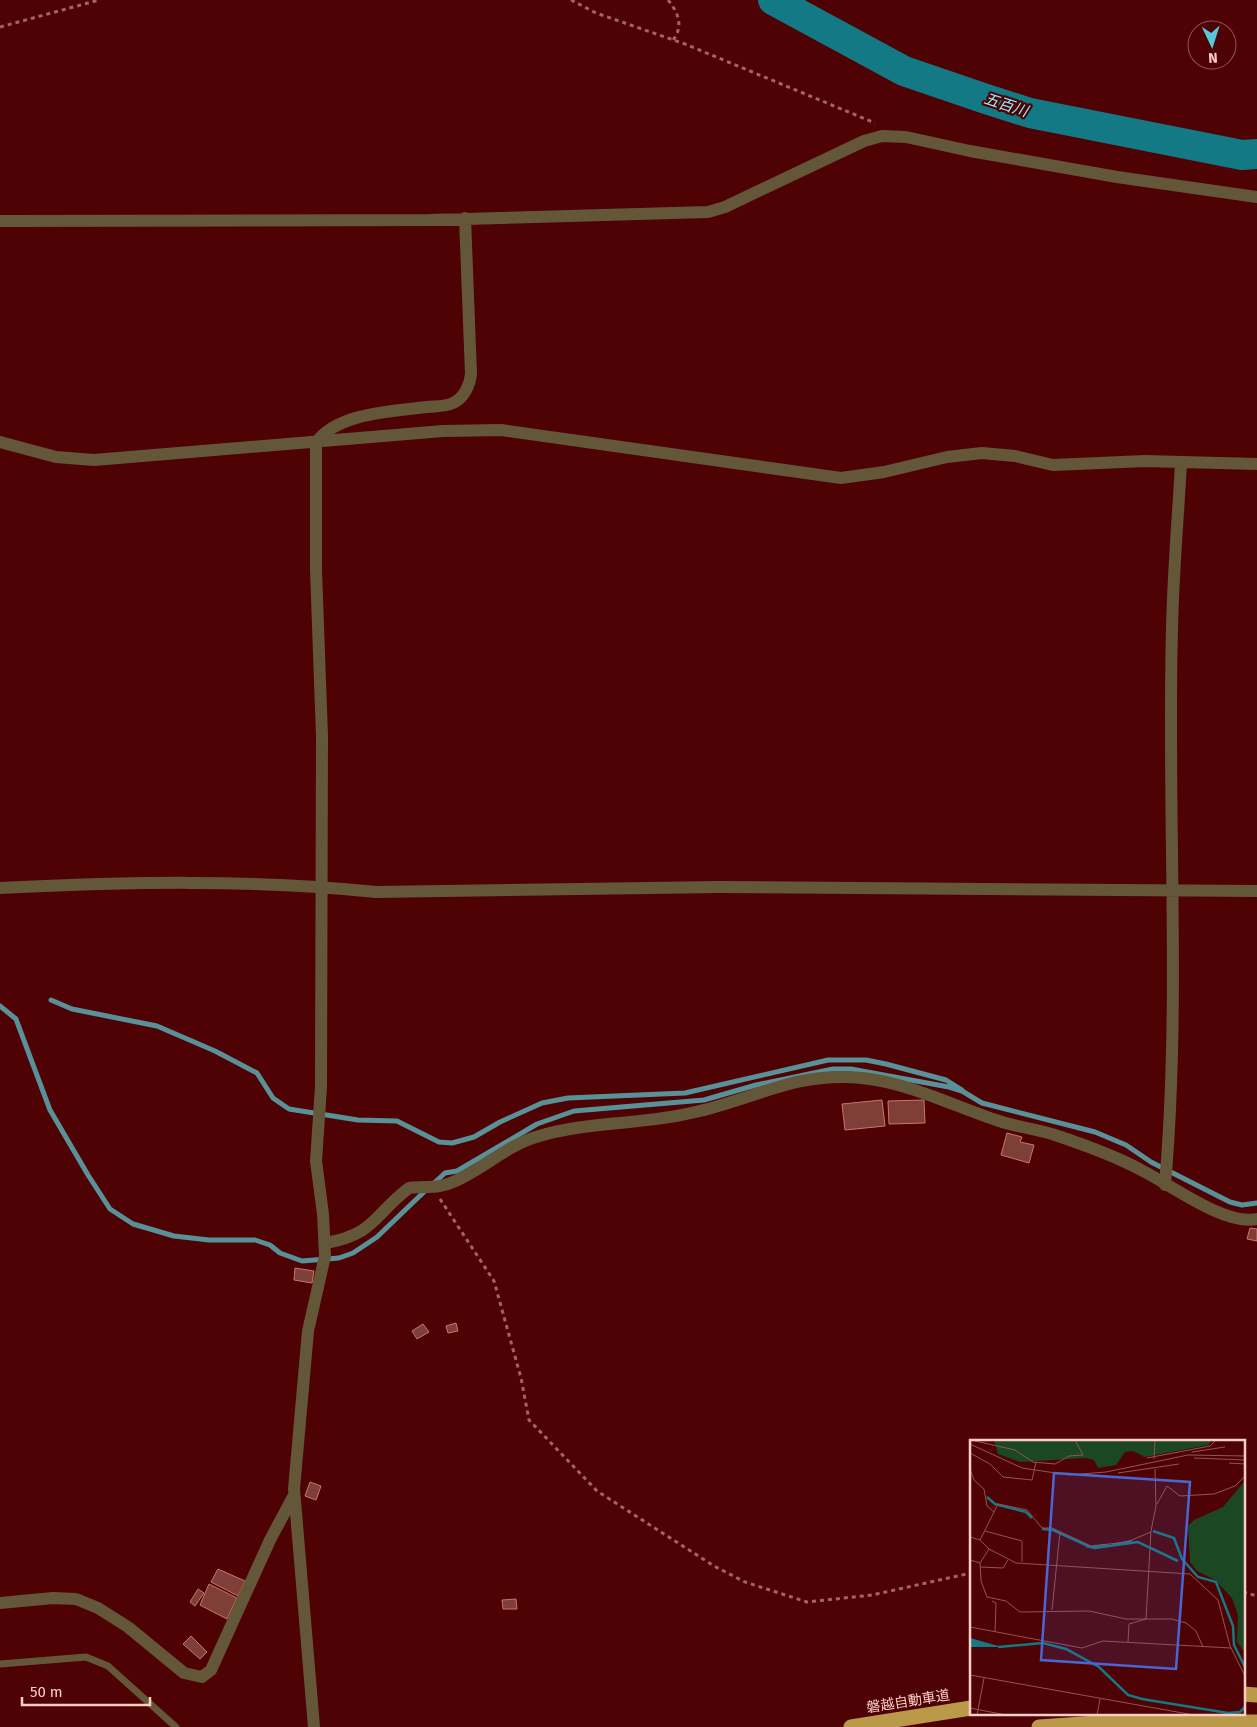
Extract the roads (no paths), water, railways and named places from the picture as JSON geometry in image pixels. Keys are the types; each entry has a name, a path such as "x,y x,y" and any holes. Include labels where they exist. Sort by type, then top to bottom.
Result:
{"highway":[{"path":"1244,1694 1257,1695"},
{"name":"磐越自動車道","path":"851,1727 970,1708"},
{"path":"1039,1727 1111,1722 1257,1722"}],"street":[{"path":"0,221 224,222 708,212 725,207 864,141 888,136 906,137 970,152 1117,177 1257,197"},
{"path":"314,1727 294,1495 308,1331 323,1270 325,1243 316,1161 321,1094 322,736 316,570 316,443 323,432 343,422 372,414 447,405 459,399 466,390 471,374 465,218"},
{"path":"0,442 56,457 82,460 316,443 443,431 501,430 841,478 884,472 955,455 982,453 1015,456 1053,465 1145,461 1257,464"},
{"path":"1165,1184 1170,1129 1172,631 1181,463"},
{"path":"0,888 217,884 322,886 376,892 718,887 1257,891"},
{"path":"325,1243 347,1240 364,1230 409,1188 433,1188 454,1182 501,1154 535,1137 584,1126 690,1114 728,1104 768,1088 796,1081 842,1077 881,1081 921,1091 999,1121 1055,1135 1144,1171 1179,1194 1230,1216 1238,1219 1257,1219"},
{"path":"0,1603 54,1598 76,1599 98,1608 128,1628 184,1673 202,1676 212,1670 270,1540 294,1495"}],"lane":[{"path":"0,1664 86,1657 108,1666 176,1727"}],"waterway":[{"name":"五百川","path":"773,0 904,71 986,99 1030,113 1242,155 1257,154"},
{"path":"51,1000 72,1009 157,1026 215,1051 257,1073 273,1098 289,1109 358,1120 397,1121 439,1142 452,1143 474,1137 500,1122 542,1103 568,1098 685,1093 828,1060 866,1060 886,1064 946,1080 962,1090"},
{"path":"0,1006 16,1019 50,1110 88,1175 110,1209 133,1224 174,1236 209,1240 255,1240 270,1245 280,1253 302,1261 339,1258 353,1253 377,1237 427,1189"},
{"path":"433,1184 445,1173 457,1171 537,1124 574,1111 704,1100 756,1085 833,1069 851,1069 949,1087 962,1091 982,1103 1095,1132 1126,1145 1151,1162 1230,1202 1242,1205 1257,1203"}]}
